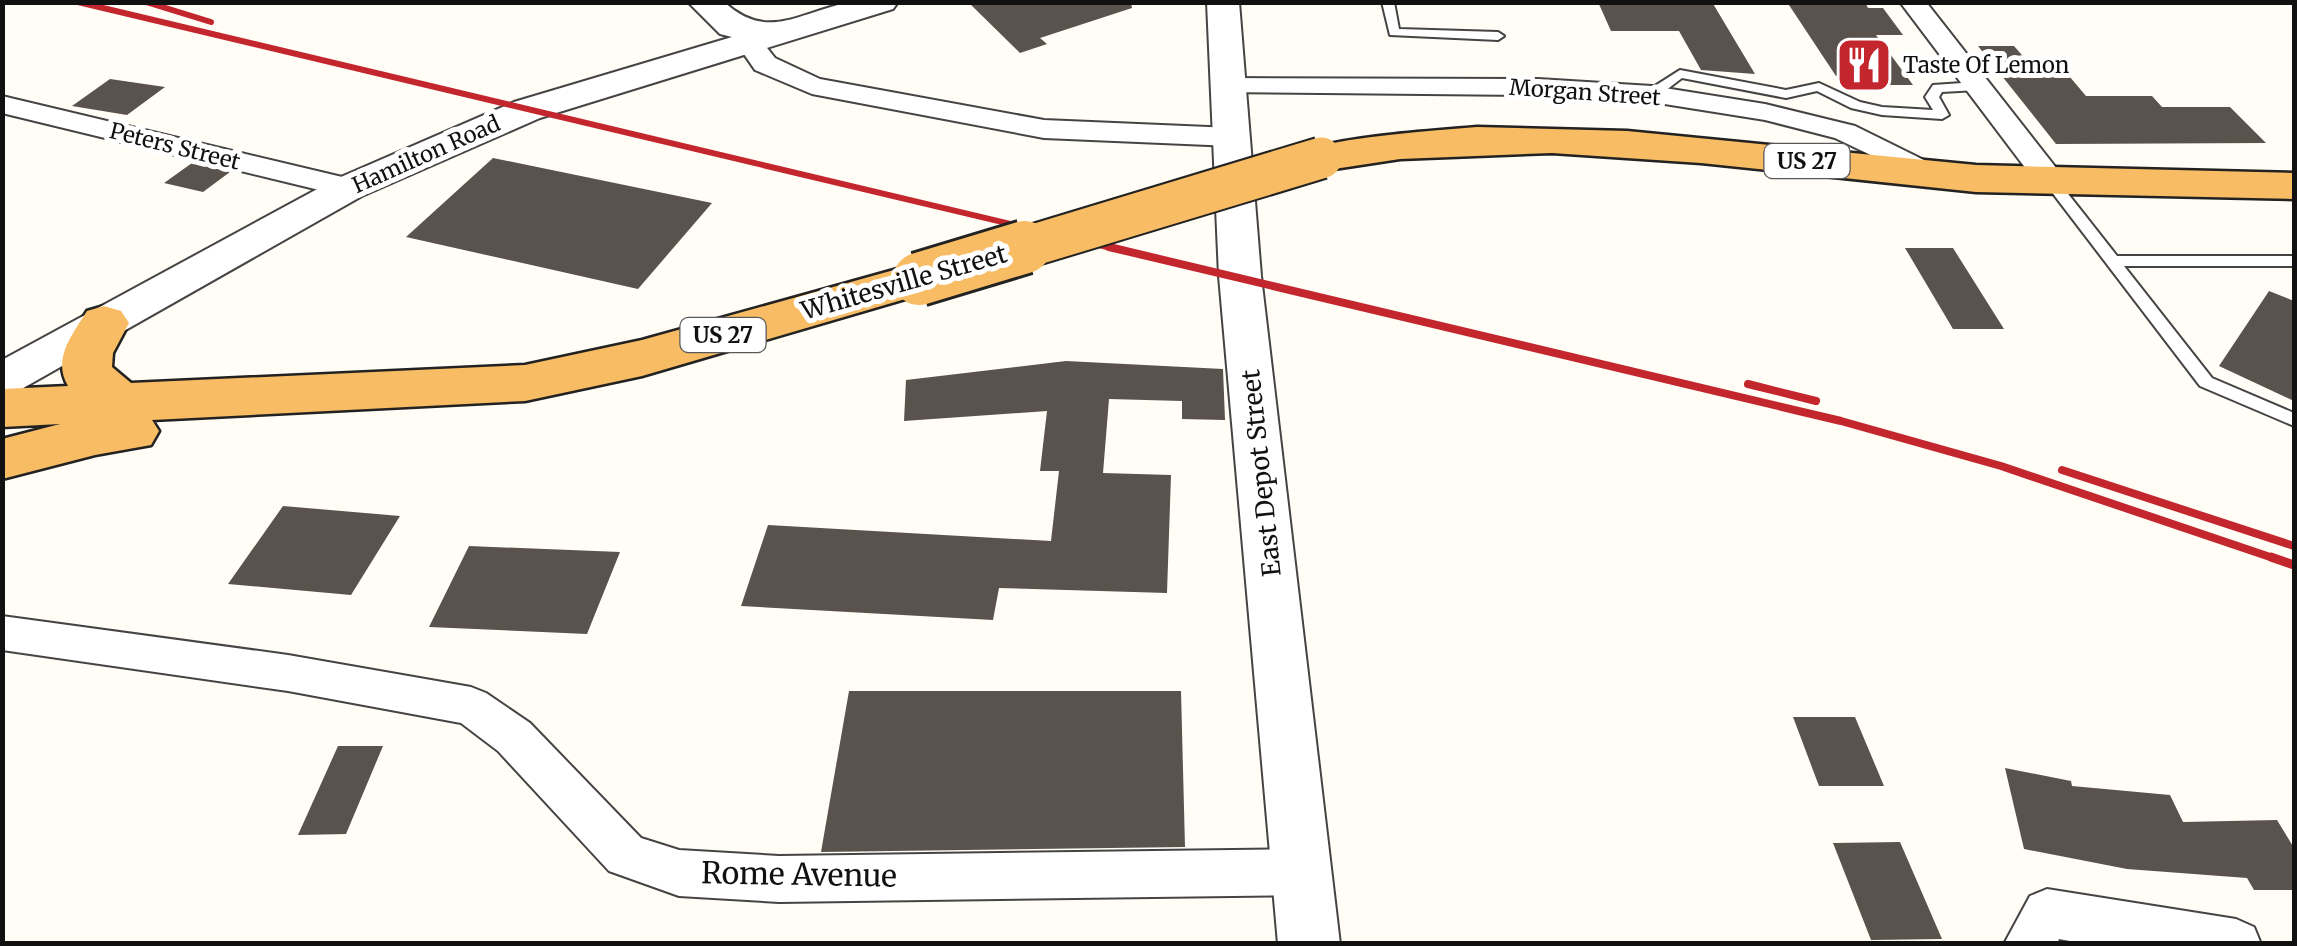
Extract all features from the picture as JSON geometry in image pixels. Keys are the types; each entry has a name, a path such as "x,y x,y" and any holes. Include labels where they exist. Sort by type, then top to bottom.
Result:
{"highway":[{"name":"Morgan Street","path":"1321,158 1434,141 1550,137 2054,184 2294,186"},
{"name":"Whitesville Street","path":"2,408 525,383 642,358 1321,158"},
{"path":"104,323 88,353 86,373 122,404"},
{"path":"2,460 95,435 152,429 291,396"}],"street":[{"name":"Hamilton Road","path":"2,380 348,188 526,110 882,2"},
{"name":"East Depot Street","path":"1223,2 1240,276 1310,944"},
{"path":"1912,2 2054,184"},
{"path":"708,7 732,27 763,38 765,64 812,86 1044,129 1232,137"},
{"path":"655,70 676,60 703,36 708,7"},
{"name":"Morgan Street","path":"1228,86 1538,87 1652,94 1765,112 1845,132 1928,174"},
{"name":"Peters Street","path":"2,104 348,188"},
{"name":"Rome Avenue","path":"2,633 288,673 472,706 514,737 626,855 678,873 779,879 1304,872"},
{"path":"2028,944 2047,914 2236,944"}],"lane":[{"path":"1388,2 1394,32 1498,36"},
{"path":"1652,94 1680,74 1786,94 1819,87 1856,105 1928,116 1942,114 1932,97 1938,88 1977,86"},
{"path":"2054,184 2206,382 2294,420"},
{"path":"2114,262 2294,261"}],"building":[{"path":"968,2 1131,2 1132,8 1040,38 1047,44 1020,53"},
{"path":"1598,2 1712,2 1755,74 1701,70 1679,31 1611,31"},
{"path":"1787,2 1865,2 1868,8 1883,8 1903,35 1876,35 1913,85 1876,85 1869,75 1836,76"},
{"path":"1978,46 2014,46 2035,70 2064,70 2086,96 2152,96 2162,107 2230,107 2266,143 2056,144"},
{"path":"110,79 165,87 127,115 72,106"},
{"path":"493,158 712,203 638,289 406,237"},
{"path":"192,163 230,172 203,192 164,183"},
{"path":"1905,248 1953,248 2004,329 1953,329"},
{"path":"2269,291 2294,301 2294,401 2219,366"},
{"path":"1066,361 1223,369 1225,420 1182,419 1182,401 1109,399 1103,473 1171,475 1167,593 999,588 993,620 741,606 768,525 1051,541 1059,471 1040,471 1047,411 904,421 906,380"},
{"path":"283,506 400,516 351,595 228,584"},
{"path":"469,546 620,552 587,634 429,627"},
{"path":"849,691 1181,691 1185,847 821,852"},
{"path":"1793,717 1855,717 1884,786 1819,786"},
{"path":"338,746 383,746 346,834 298,835"},
{"path":"2005,768 2071,781 2072,786 2170,795 2183,822 2277,820 2294,848 2294,890 2254,890 2247,878 2127,869 2024,849"},
{"path":"1900,842 1942,939 1871,940 1833,843"}],"railway":[{"path":"78,2 1120,250"},
{"path":"146,2 211,22"},
{"path":"1109,247 1841,421 2001,466 2279,560"},
{"path":"1748,384 1816,401"},
{"path":"2062,470 2294,546"},
{"path":"2271,557 2294,565"}],"place":[{"name":"Taste Of Lemon","path":"1864,65"}]}
